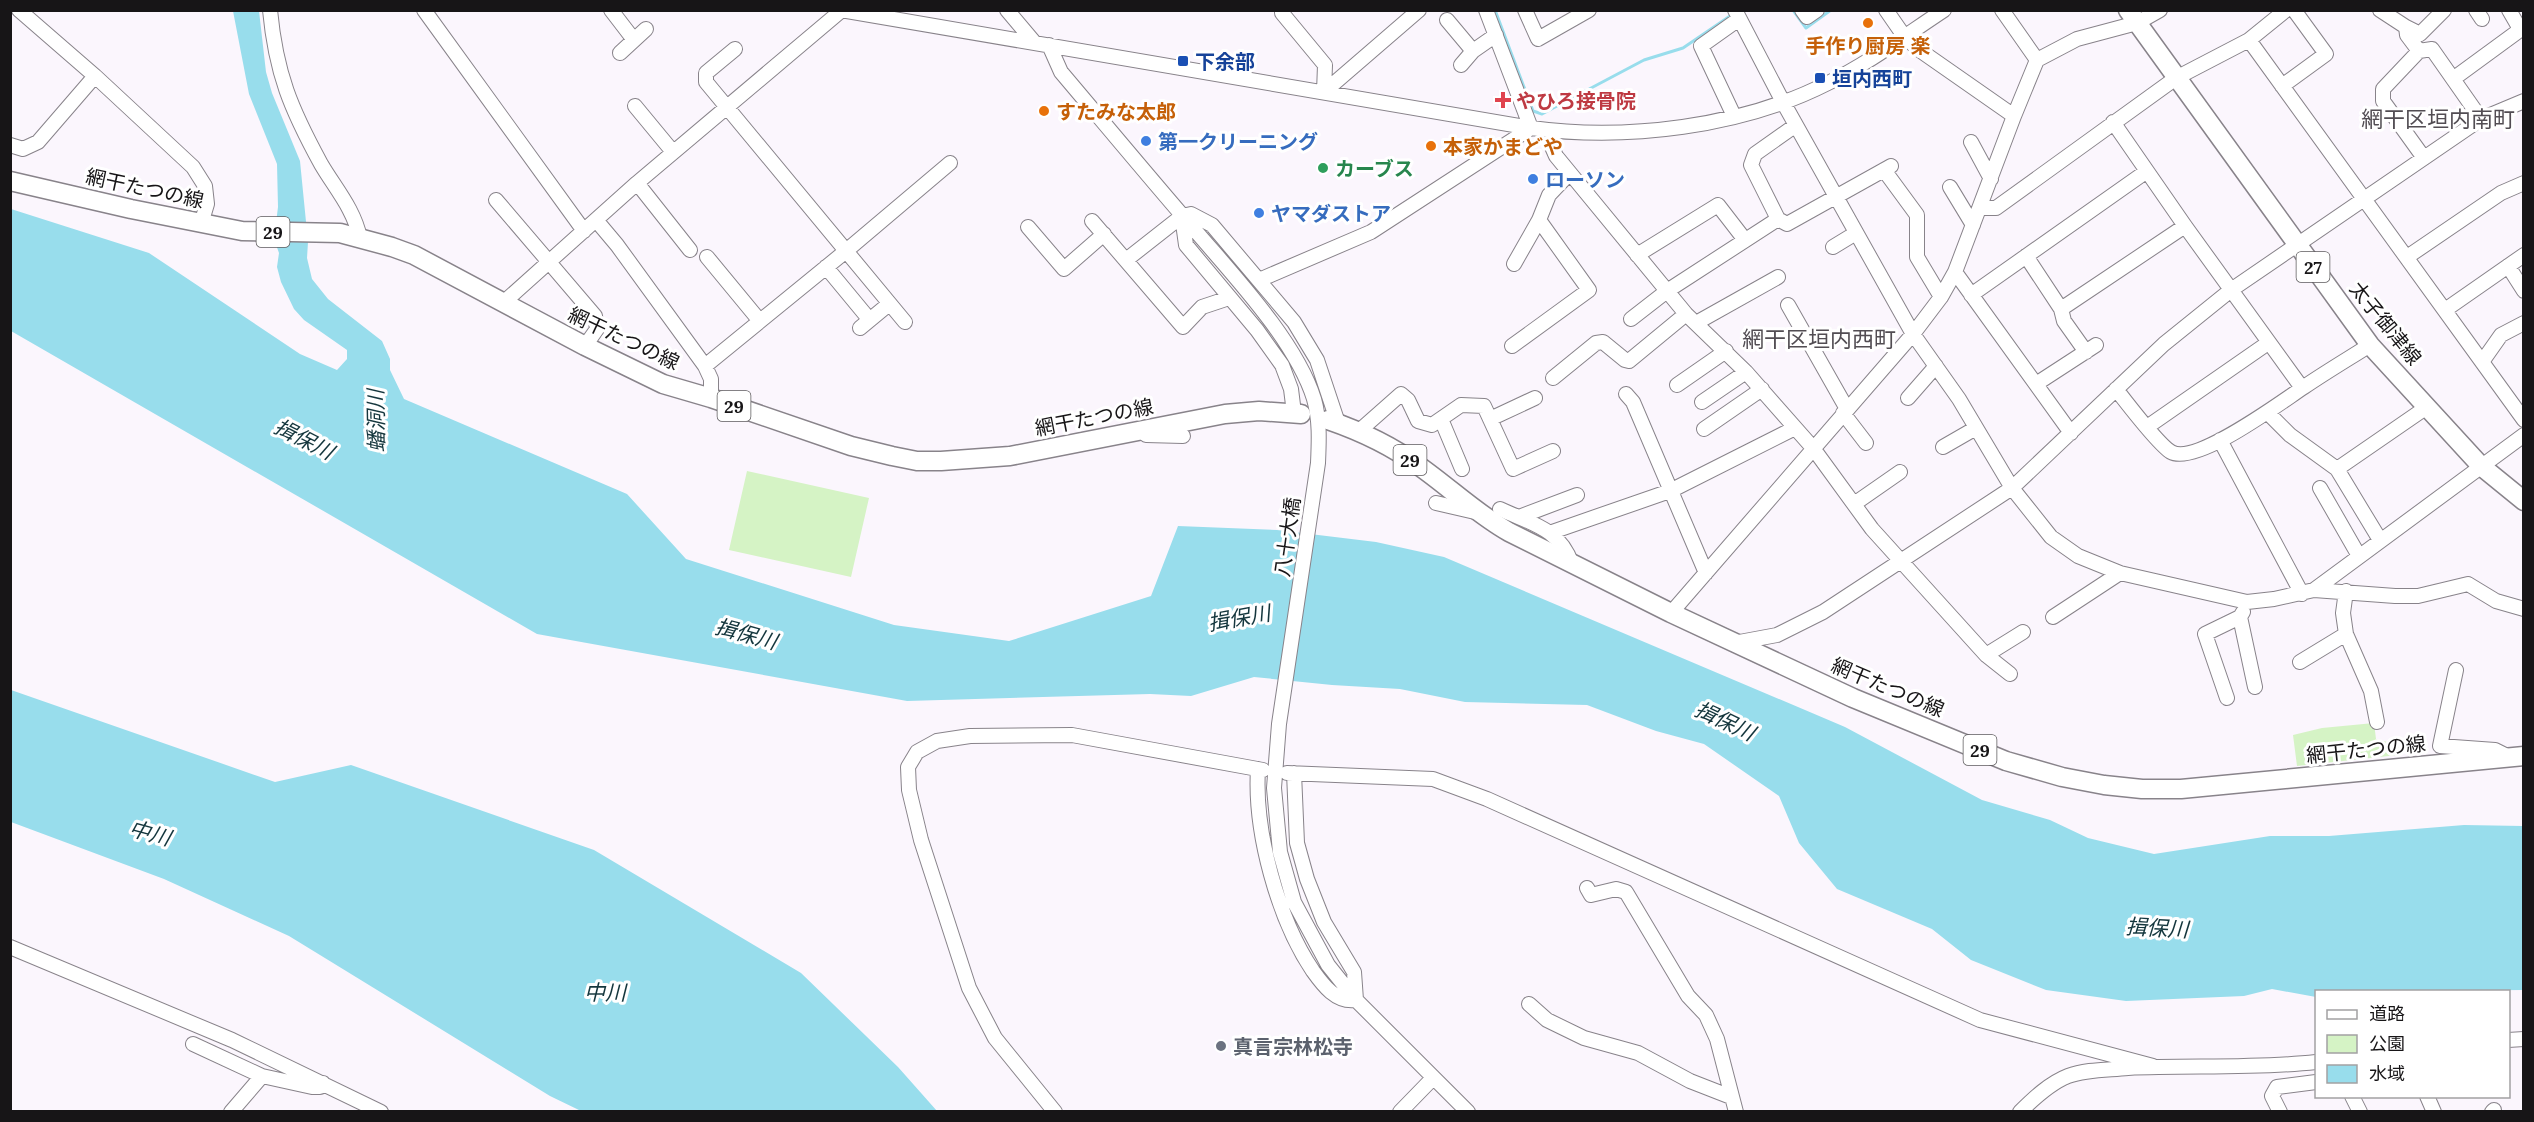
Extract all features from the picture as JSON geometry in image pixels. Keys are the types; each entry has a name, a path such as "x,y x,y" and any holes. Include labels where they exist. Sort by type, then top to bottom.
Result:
{"main road":[{"name":"太子御津線","path":"2132,17 2370,345 2481,466 2523,501"},
{"name":"網干たつの線","path":"10,180 201,224 242,231 340,233 360,238 414,255 585,346 663,384 851,446 916,461 1010,456 1225,414 1259,411 1298,413"},
{"name":"網干たつの線","path":"1333,422 1377,440 1418,465 1491,512 1509,532 1671,613 1853,698 2006,760 2062,777 2142,789 2181,789 2516,756"}],"street":[{"path":"18,10 95,76 193,167 205,186 207,204 201,224"},
{"path":"270,10 282,81 291,106 322,165 352,213 360,238"},
{"path":"423,10 584,231"},
{"path":"611,10 634,40"},
{"path":"503,303 637,183 841,10 1531,128 1596,134 1650,132 1734,116 1783,102 1837,79 1944,10"},
{"path":"1007,10 1034,42"},
{"path":"1324,92 1419,10"},
{"path":"1525,10 1538,39 1589,10"},
{"path":"1802,10 1807,17 1817,10"},
{"path":"1886,10 1904,36 1918,49 2014,116"},
{"path":"2002,10 2037,60"},
{"path":"1671,613 1913,333 1941,297 1955,272 2037,60 2077,39 2132,17 2160,10"},
{"path":"1980,208 1996,208 2176,78 2249,40 2286,10"},
{"path":"2282,86 2325,54 2294,10"},
{"path":"2380,10 2420,34 2444,10"},
{"path":"2453,79 2522,28 2509,10"},
{"path":"1282,13 1325,64 1324,92"},
{"path":"1487,13 1531,128"},
{"path":"1734,116 1701,46 1737,15 1783,102 1913,333 1976,428 2012,488 2051,537 2078,556 2120,573 2247,602 2308,592 2346,591 2418,596 2469,584 2496,601 2523,609"},
{"path":"1448,20 1473,51"},
{"path":"2406,27 2407,35 2418,51"},
{"path":"620,52 646,29"},
{"path":"1461,65 1473,51 1496,35"},
{"path":"2249,40 2523,420"},
{"name":"八十大橋","path":"1049,45 1061,72 1253,298 1294,357 1314,400 1319,430 1318,463 1279,724 1274,788 1280,852 1294,902 1328,965 1356,1000 1468,1112"},
{"path":"2424,158 2383,101 2383,89 2418,51 2432,49 2481,119"},
{"path":"735,50 706,73 706,82 905,322"},
{"path":"10,145 23,149 38,142 95,76"},
{"path":"1734,643 1777,635 1823,612 2012,488 2164,344 2231,290 2481,119 2523,102"},
{"path":"635,106 673,152"},
{"path":"2113,122 2302,388"},
{"path":"1796,125 1755,154 1750,165 1778,219 1787,224 1888,168 1917,215 1917,257 1941,297"},
{"path":"1259,280 1371,232 1531,128"},
{"path":"1551,131 1554,152 1569,174 1667,291 1691,319 1762,389 1813,448 1872,529 1986,655 2010,674"},
{"path":"1971,142 1991,178"},
{"path":"705,366 950,163"},
{"path":"1971,295 2147,171"},
{"path":"1514,264 1539,220 1549,195 1569,174"},
{"path":"637,183 690,250"},
{"path":"2407,257 2501,193 2523,183"},
{"path":"1950,187 1973,225"},
{"path":"496,200 595,316 597,330 585,346"},
{"path":"1637,255 1718,205 1744,240"},
{"path":"1126,260 1182,216 1191,214 1212,225 1294,322 1317,360 1333,422"},
{"path":"1182,216 1186,246 1257,330 1282,365 1298,413"},
{"path":"1631,319 1667,291 1778,219"},
{"path":"596,220 617,245 705,366 711,379 711,398"},
{"path":"1092,220 1182,327 1202,307 1228,297"},
{"path":"1512,346 1589,290 1539,220"},
{"path":"2061,309 2185,226"},
{"path":"1028,227 1064,269 1104,234"},
{"path":"1833,247 1856,233"},
{"path":"2445,310 2523,255"},
{"path":"2026,256 2061,309 2064,321 2091,348 2036,384"},
{"path":"707,257 759,320"},
{"path":"2508,266 2523,291"},
{"path":"826,267 865,324 889,303"},
{"path":"1955,272 2071,433"},
{"path":"1553,378 1596,343 1603,342 1629,361 1691,319 1778,277"},
{"path":"1788,305 1845,411 1866,443"},
{"path":"2482,362 2500,335 2523,323"},
{"path":"2147,427 2268,343"},
{"path":"2116,389 2170,452 2185,455 2220,440 2268,413 2302,388 2370,345"},
{"path":"1677,385 1726,351"},
{"path":"1908,398 1936,366"},
{"path":"1702,402 1746,372"},
{"path":"1704,429 1762,389"},
{"path":"1358,432 1401,394 1408,400 1418,421 1432,425 1461,405 1484,406 1513,469 1553,451"},
{"path":"1626,394 1633,402 1670,490 1675,495 1706,573"},
{"path":"1490,418 1535,398"},
{"path":"2337,469 2427,407"},
{"path":"2268,413 2290,435 2337,469 2380,540"},
{"path":"1441,419 1462,470"},
{"path":"1552,532 1670,490 1795,428"},
{"path":"1943,447 1976,428"},
{"path":"1114,435 1183,436"},
{"path":"2308,592 2523,435"},
{"path":"2220,440 2308,592"},
{"path":"1854,504 1900,472"},
{"path":"2320,488 2359,556"},
{"path":"1519,517 1577,495"},
{"path":"1436,502 1519,517 1552,532 1568,553 1572,564"},
{"path":"2053,616 2120,573"},
{"path":"2346,591 2343,613 2346,634 2372,691 2377,722"},
{"path":"2247,602 2240,617 2255,687"},
{"path":"2227,699 2205,634 2240,617"},
{"path":"1986,655 2023,632"},
{"path":"2300,662 2346,634"},
{"path":"2456,670 2440,746 2495,750 2516,756"},
{"path":"1055,1112 995,1038 969,988 921,840 909,790 908,767 917,752 937,741 970,736 1072,735 1260,769 1257,784 1265,848 1276,890 1292,936 1326,990 1351,1001 1356,1000 1354,972 1324,922 1307,879 1300,852 1291,773 1433,779 1487,799 1980,1020 2153,1066"},
{"path":"1587,888 1591,895 1616,889 1626,892 1688,996 1706,1015 1717,1039 1736,1112"},
{"path":"10,947 232,1040 381,1112"},
{"path":"1529,1004 1547,1020 1584,1038 1638,1053 1690,1081 1731,1097"},
{"path":"193,1044 262,1076 312,1087 320,1087 323,1083"},
{"path":"2020,1112 2035,1096 2068,1076 2094,1070 2153,1066 2279,1066 2315,1062"},
{"path":"231,1112 262,1076"},
{"path":"1400,1112 1433,1078"},
{"path":"2280,1112 2272,1096 2277,1087 2315,1082"},
{"path":"2353,1098 2360,1112"},
{"path":"2428,1098 2434,1112"}],"green space":[{"path":"747,471 869,498 851,577 729,550"},
{"path":"2374,723 2376,739 2399,745 2398,755 2297,766 2293,735 2322,728"}],"water":[{"path":"233,11 259,11 266,72 272,93 300,161 308,242 307,258 312,279 328,299 382,341 390,359 390,370 404,399 627,494 686,559 894,625 1009,641 1151,596 1178,526 1277,530 1376,542 1444,557 1845,727 1982,800 2050,820 2088,838 2154,854 2270,836 2329,836 2464,825 2523,826 2523,990 2315,990 2315,997 2272,989 2244,996 2126,1001 2046,990 1971,960 1932,929 1837,889 1799,843 1779,796 1704,744 1656,731 1587,705 1465,702 1400,689 1254,677 1191,696 1150,694 907,701 537,634 11,331 11,209 149,253 300,354 337,370 347,359 347,350 304,320 294,309 281,282 277,267 279,253 274,239 278,207 277,164 249,94"},
{"name":"中川","path":"11,690 275,782 351,765 594,850 801,973 898,1067 937,1111 581,1111 550,1096 289,936 164,879 11,822"}],"waterway":[{"path":"1495,10 1533,111 1542,114 1644,60 1683,48 1733,14"},
{"path":"1793,10 1806,28 1831,10"}],"place":[{"name":"手作り厨房 楽","path":"1868,23"},
{"name":"下余部","path":"1183,61"},
{"name":"垣内西町","path":"1820,78"},
{"name":"やひろ接骨院","path":"1503,100"},
{"name":"すたみな太郎","path":"1044,111"},
{"name":"第一クリーニング","path":"1146,141"},
{"name":"本家かまどや","path":"1431,146"},
{"name":"カーブス","path":"1323,168"},
{"name":"ローソン","path":"1533,179"},
{"name":"ヤマダストア","path":"1259,213"},
{"name":"真言宗林松寺","path":"1221,1046"}],"district":[{"name":"網干区垣内南町","path":"2438,119"},
{"name":"網干区垣内西町","path":"1819,339"}],"water label":[{"name":"蟠洞川","path":"376,421"},
{"name":"揖保川","path":"304,439"},
{"name":"揖保川","path":"1239,618"},
{"name":"揖保川","path":"746,634"},
{"name":"揖保川","path":"1725,721"},
{"name":"揖保川","path":"2157,928"}]}
